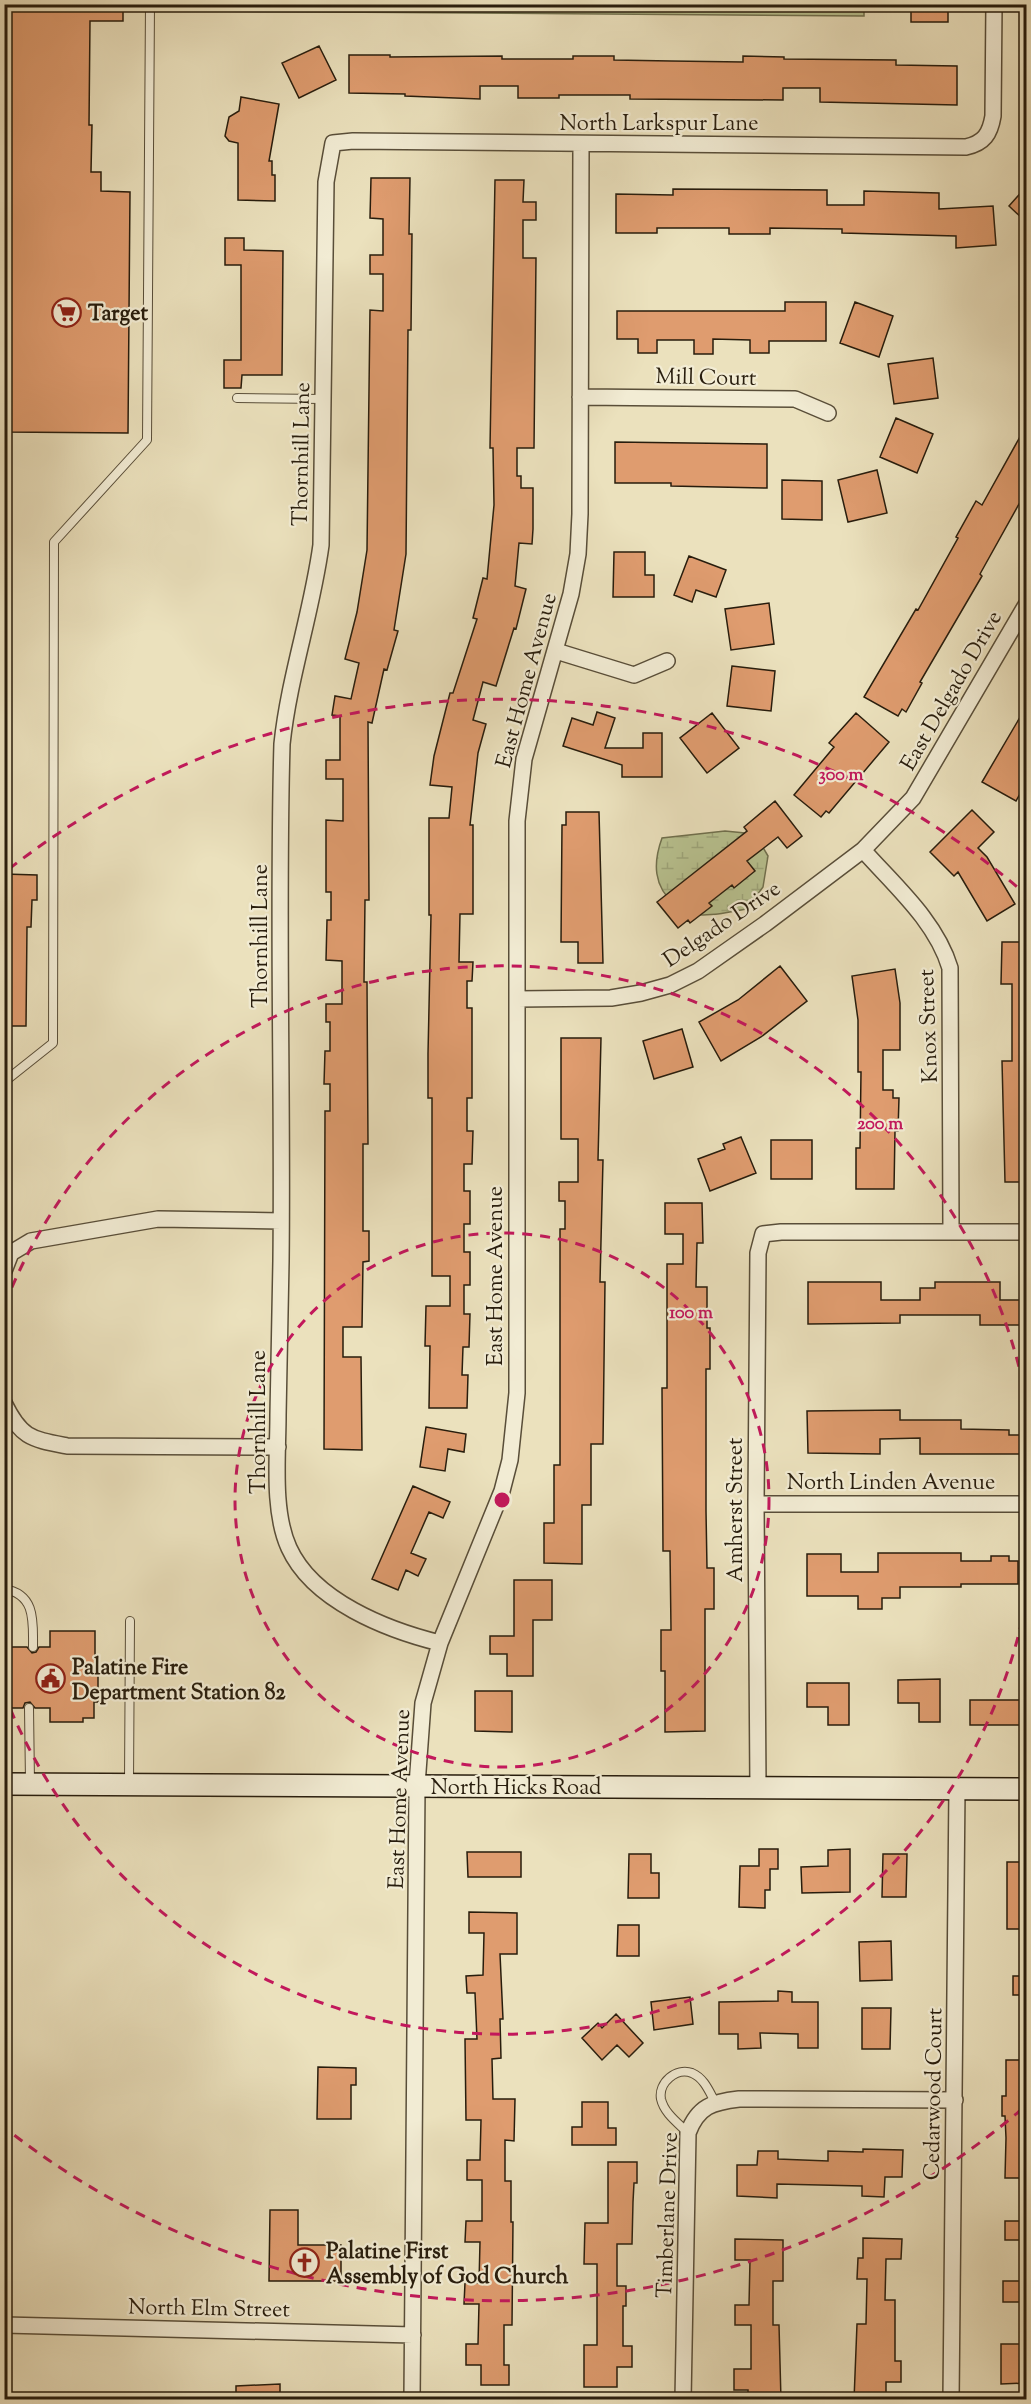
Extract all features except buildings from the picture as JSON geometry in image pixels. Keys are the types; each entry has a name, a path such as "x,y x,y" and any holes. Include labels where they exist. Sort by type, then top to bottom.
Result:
{"main road":[{"name":"North Hicks Road","path":"4,1784 1026,1789"}],"street":[{"name":"North Larkspur Lane","path":"333,143 353,141 966,147 983,141 991,129 994,4"},
{"name":"Thornhill Lane","path":"333,143 326,182 320,555 316,585 284,720 282,744 278,1447 281,1523 290,1550 300,1567 325,1593 409,1635 440,1643"},
{"name":"East Home Avenue","path":"412,2400 417,1785 423,1703 440,1643 502,1491 510,1460 514,1430 517,1394 517,821 524,759 556,651 571,594 578,554 581,144"},
{"name":"Mill Court","path":"580,397 795,399 828,412"},
{"name":"East Delgado Drive","path":"863,850 913,798 1026,605"},
{"path":"556,651 634,675 667,661"},
{"name":"Delgado Drive","path":"517,999 611,998 670,985 698,971 863,850"},
{"name":"Knox Street","path":"863,850 922,917 945,952 950,968 951,1232"},
{"path":"4,1271 11,1253 31,1240 158,1219 281,1221"},
{"name":"Amherst Street","path":"758,1787 756,1504 758,1253 763,1234 781,1232 951,1232"},
{"path":"951,1232 1026,1232"},
{"path":"4,1403 14,1422 34,1439 67,1446 278,1447"},
{"name":"North Linden Avenue","path":"756,1504 1026,1504"},
{"name":"Cedarwood Court","path":"951,2400 957,1788"},
{"path":"715,2102 739,2099 955,2100"},
{"name":"Timberlane Drive","path":"683,2400 688,2133 693,2120 715,2102"},
{"name":"North Elm Street","path":"4,2325 413,2335"}],"lane":[{"path":"4,1082 53,1043 54,542 147,440 150,4"},
{"path":"237,398 324,399"},
{"path":"4,1589 18,1593 30,1605 33,1647"},
{"path":"129,1783 130,1620"},
{"path":"29,1708 30,1784"},
{"path":"688,2133 667,2112 661,2100 662,2090 668,2080 674,2074 693,2073 705,2083 715,2102"}],"green space":[{"path":"864,4 864,16 196,11 196,5"},
{"path":"725,831 755,834 768,856 763,887 747,909 709,915 685,912 668,898 659,882 656,865 662,838"}],"place":[{"name":"Target","path":"67,312"},
{"name":"Palatine Fire Department Station 82","path":"51,1679"},
{"name":"Palatine First Assembly of God Church","path":"305,2263"}]}
